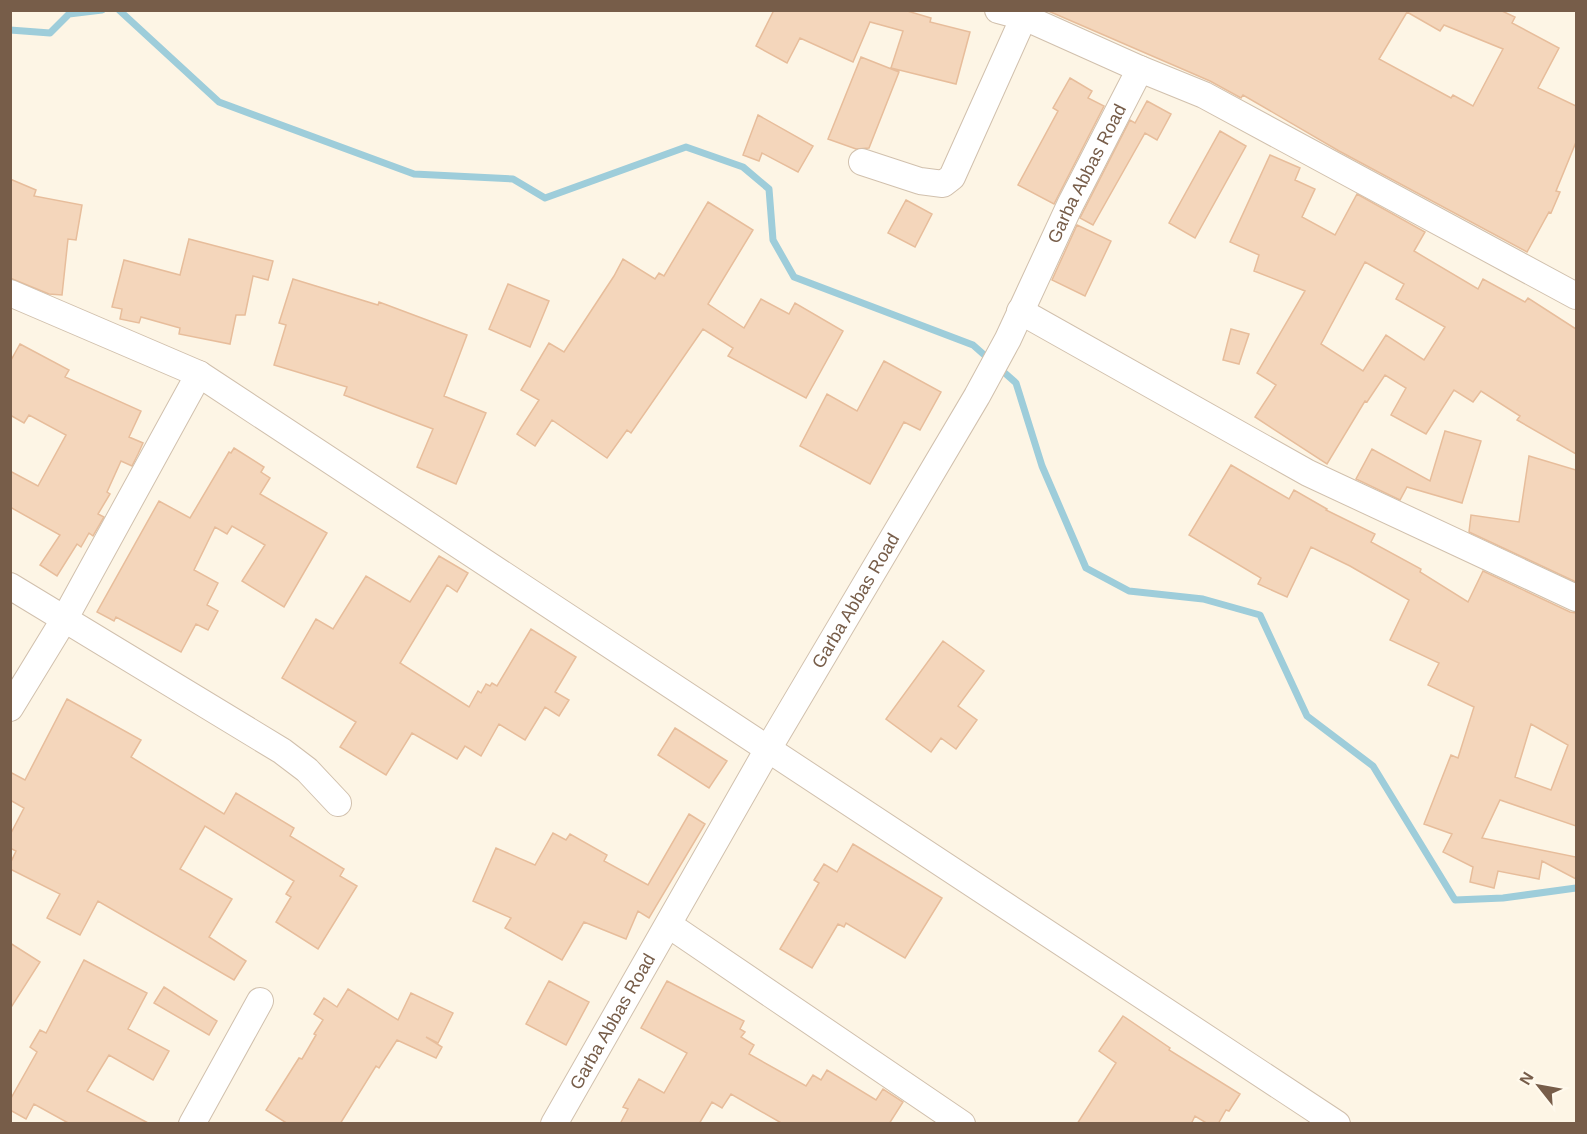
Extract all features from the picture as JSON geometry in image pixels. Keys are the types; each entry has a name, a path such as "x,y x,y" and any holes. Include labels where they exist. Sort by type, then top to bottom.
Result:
{"street":[{"path":"998,10 1026,14 1140,69 1204,94 1576,296"},
{"path":"862,162 920,181 943,184 952,177 1026,14"},
{"name":"Garba Abbas Road","path":"554,1124 768,749 977,396 1008,339 1070,205 1140,69"},
{"path":"10,293 199,374 1337,1124"},
{"path":"1020,311 1308,473 1576,598"},
{"path":"10,708 65,618 199,374"},
{"path":"10,586 282,751 307,770 338,802"},
{"path":"669,925 962,1124"},
{"path":"192,1124 261,1000"}],"building":[{"path":"774,10 904,10 931,18 930,22 970,32 956,84 891,68 903,31 870,22 853,62 800,38 787,63 756,46"},
{"path":"1046,10 1500,10 1515,17 1512,23 1559,48 1538,88 1576,106 1576,142 1556,191 1560,192 1551,213 1549,212 1527,252 1339,151 1243,95 1241,98 1210,81","holes":["1407,12 1440,31 1444,25 1503,49 1473,106 1453,95 1451,98 1379,59"]},
{"path":"861,57 899,72 869,148 856,149 828,139"},
{"path":"1070,78 1092,91 1088,98 1104,106 1054,204 1018,185 1058,111 1053,108"},
{"path":"1147,101 1171,114 1157,140 1145,133 1093,225 1080,218 1130,120 1135,123"},
{"path":"758,115 813,146 798,172 762,153 759,161 743,155"},
{"path":"1220,131 1246,146 1195,238 1169,223"},
{"path":"1270,155 1300,168 1295,180 1315,189 1302,217 1335,235 1357,194 1425,232 1414,251 1478,289 1483,279 1525,302 1528,298 1576,329 1576,454 1517,420 1520,416 1481,391 1473,402 1454,390 1426,434 1391,415 1406,388 1385,375 1367,402 1365,401 1327,464 1255,417 1276,385 1257,373 1305,291 1254,271 1259,255 1230,242","holes":["1365,262 1404,284 1396,299 1445,327 1424,360 1386,335 1363,371 1321,344"]},
{"path":"10,179 36,190 34,196 82,205 76,240 68,239 62,295 49,294 10,278"},
{"path":"906,200 932,214 915,247 888,233"},
{"path":"708,202 753,230 708,304 744,328 761,299 789,314 795,303 843,331 806,398 728,356 733,348 703,329 631,433 627,430 607,458 552,420 535,446 517,434 539,400 521,390 549,343 564,352 623,259 655,279 659,273 664,276"},
{"path":"1077,225 1111,241 1085,296 1052,280"},
{"path":"189,239 273,261 268,280 253,276 245,315 236,315 230,344 179,334 180,328 141,317 139,323 120,319 122,309 112,307 124,260 180,275"},
{"path":"293,279 378,305 379,302 467,335 444,396 486,413 456,484 417,467 433,429 344,395 347,387 274,365 286,325 279,323"},
{"path":"508,284 549,301 530,347 489,329"},
{"path":"1231,329 1249,334 1239,364 1223,360"},
{"path":"20,344 69,370 65,377 141,411 129,437 143,443 132,466 121,461 107,492 110,494 98,514 104,517 93,536 89,533 81,547 77,544 57,576 40,565 60,535 10,507 10,471 38,486 66,435 29,415 24,423 10,415 10,362"},
{"path":"884,361 941,392 920,430 904,422 870,484 800,446 827,394 857,411"},
{"path":"1445,431 1481,441 1462,503 1407,487 1400,500 1356,479 1372,449 1430,481"},
{"path":"234,448 264,467 261,472 270,478 260,494 327,533 284,607 242,581 265,545 232,526 227,534 215,527 194,570 218,583 207,605 218,611 208,630 196,624 181,652 116,617 114,621 97,612 159,501 190,518 229,452 231,453"},
{"path":"1529,456 1576,470 1576,582 1469,532 1471,515 1519,522"},
{"path":"1231,465 1289,499 1294,490 1326,510 1375,534 1371,542 1421,569 1420,572 1468,602 1483,571 1576,613 1576,826 1500,800 1482,838 1576,857 1576,879 1542,861 1539,879 1498,871 1494,888 1470,882 1473,867 1443,852 1452,834 1424,824 1451,755 1458,758 1474,707 1428,685 1439,663 1390,640 1409,600 1350,566 1311,547 1287,597 1258,584 1261,578 1189,535","holes":["1531,724 1568,745 1551,790 1515,777"]},
{"path":"439,556 468,573 457,592 447,585 400,663 469,707 478,691 481,693 486,684 490,686 492,683 497,686 531,629 576,657 555,692 569,700 559,716 545,707 525,740 499,724 481,756 465,746 457,759 412,733 386,775 340,747 356,722 282,678 316,619 333,629 366,576 410,602"},
{"path":"943,641 984,671 958,706 977,720 956,749 941,738 931,752 886,719"},
{"path":"67,699 141,740 131,757 224,814 236,793 294,828 290,836 344,869 340,876 357,886 318,949 276,922 291,897 286,894 294,881 205,826 180,869 232,899 209,937 246,961 234,980 98,901 80,935 47,918 60,894 10,869 16,851 10,848 10,835 24,808 10,800 10,772 25,780"},
{"path":"675,728 727,761 709,788 658,755"},
{"path":"689,814 705,824 649,918 638,911 626,939 584,922 562,960 505,928 511,918 473,901 496,848 535,865 553,833 566,840 570,834 607,855 604,861 648,885"},
{"path":"853,844 942,898 905,958 846,923 844,927 838,924 812,968 780,949 819,883 814,880 824,864 837,872"},
{"path":"10,943 40,962 10,1009"},
{"path":"84,960 147,993 128,1029 169,1051 153,1080 109,1055 87,1091 150,1124 70,1124 34,1104 26,1119 10,1110 10,1100 37,1052 30,1047 40,1030 46,1033"},
{"path":"549,981 589,1002 566,1045 526,1024"},
{"path":"667,981 744,1021 740,1029 745,1032 741,1037 754,1045 749,1054 806,1086 813,1075 821,1080 827,1070 876,1100 883,1089 903,1102 889,1124 783,1124 731,1094 722,1108 712,1102 699,1124 620,1124 628,1109 623,1107 639,1079 664,1093 687,1053 641,1028"},
{"path":"164,987 217,1021 209,1035 154,1003"},
{"path":"348,989 398,1020 411,993 453,1013 438,1043 426,1037 442,1047 436,1058 397,1040 379,1068 376,1066 340,1124 288,1124 266,1110 316,1035 314,1034 323,1020 314,1014 324,998 337,1007"},
{"path":"1123,1016 1170,1048 1169,1050 1240,1094 1229,1111 1226,1110 1218,1124 1208,1124 1195,1116 1191,1124 1077,1124 1116,1063 1099,1051"}],"waterway":[{"path":"10,30 50,33 69,14 102,10"},
{"path":"119,10 219,102 414,174 513,179 545,198 686,147 743,167 769,189 773,240 794,277 973,345 990,360"},
{"path":"998,367 1016,383 1042,466 1086,568 1129,591 1203,599 1260,615 1307,716 1373,766 1455,900 1503,898 1576,888"}]}
